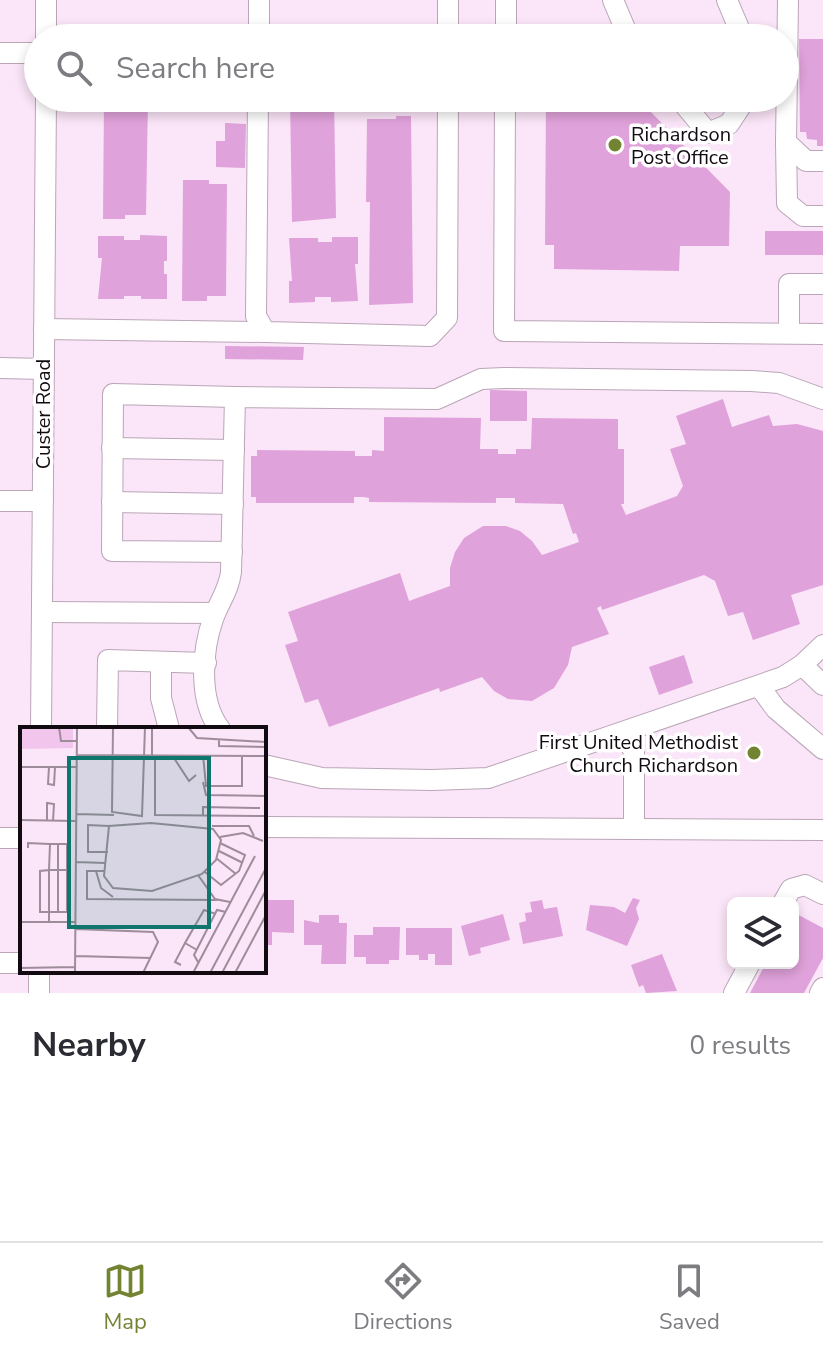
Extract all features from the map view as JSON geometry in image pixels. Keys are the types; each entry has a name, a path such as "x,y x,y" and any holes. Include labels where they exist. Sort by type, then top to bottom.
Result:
{"street":[{"path":"46,0 46,24"},
{"path":"259,0 259,24"},
{"path":"448,0 448,24"},
{"path":"506,0 506,24"},
{"path":"613,0 623,24"},
{"path":"727,0 736,24"},
{"path":"788,0 788,24"},
{"path":"0,53 24,53"},
{"name":"Custer Road","path":"41,727 46,112"},
{"path":"258,112 256,316 265,332"},
{"path":"44,329 430,336 447,318 448,112"},
{"path":"505,112 504,331 823,334"},
{"path":"691,112 708,133 729,124 737,112"},
{"path":"786,112 787,203 803,216 823,216"},
{"path":"786,142 806,161 823,161"},
{"path":"789,333 789,284 823,284"},
{"path":"0,368 44,369"},
{"path":"232,552 112,551 113,394 437,399 481,379 504,378 752,381 779,383 823,399"},
{"path":"219,727 205,691 206,663 215,613 230,583 235,397"},
{"path":"112,448 234,450"},
{"path":"0,501 43,501"},
{"path":"112,502 233,504"},
{"path":"42,612 215,613"},
{"path":"266,765 322,778 488,778 783,677 802,665 823,645"},
{"path":"107,727 108,660 206,663"},
{"path":"161,662 161,698 168,727"},
{"path":"802,665 823,685"},
{"path":"759,686 776,709 823,749"},
{"path":"624,732 634,752 634,829"},
{"path":"266,818 291,827"},
{"path":"266,827 823,830"},
{"path":"786,897 791,889 805,885 823,894"},
{"path":"734,993 747,969"}],"building":[{"path":"799,39 823,39 823,146 817,146 817,140 807,139 806,132 800,132"},
{"path":"104,112 148,112 146,215 103,219"},
{"path":"290,112 334,112 336,218 292,222"},
{"name":"Richardson Post Office","path":"546,112 651,112 730,192 729,246 680,246 679,271 554,269 554,245 545,245"},
{"path":"396,116 411,116 413,303 369,305 367,119 396,119"},
{"path":"225,123 246,124 245,168 216,167 216,141 225,141"},
{"path":"183,180 227,184 226,296 207,296 207,301 182,301"},
{"path":"765,231 823,231 823,255 765,255"},
{"path":"140,235 167,236 164,274 167,274 167,299 124,296 124,299 98,299 102,258 98,258 98,236 124,236 124,240 140,240"},
{"path":"332,237 358,237 358,264 355,264 358,301 331,302 331,297 315,297 315,302 289,303 289,281 292,281 289,238 318,238 318,242 332,242"},
{"path":"225,346 304,347 303,360 225,359"},
{"path":"490,390 527,391 527,421 490,421"},
{"path":"723,399 732,427 769,415 773,426 797,424 823,431 823,585 791,595 800,624 753,640 743,612 728,616 715,581 704,575 602,610 601,606 597,608 609,634 572,647 568,665 554,688 532,701 508,699 494,691 482,677 440,692 439,688 329,727 318,699 305,703 285,645 298,641 288,612 400,573 409,601 450,586 450,568 455,552 464,538 483,526 506,526 520,531 542,555 579,542 576,533 573,534 563,504 515,503 515,498 496,498 496,503 369,502 369,498 354,497 354,503 256,503 256,497 251,497 251,456 257,456 257,450 355,451 355,456 372,456 372,450 384,451 384,417 481,418 480,449 498,449 498,454 516,454 516,449 531,449 532,418 618,419 618,449 624,449 624,504 621,504 626,515 677,496 683,486 670,449 686,444 676,416"},
{"path":"684,655 693,683 659,695 649,667"},
{"path":"633,898 640,900 636,908 639,919 627,946 586,930 590,905 614,907 625,913"},
{"path":"266,900 294,900 294,933 272,932 272,945 266,945"},
{"path":"542,900 544,909 557,907 563,936 523,944 519,923 526,921 525,913 532,912 530,902"},
{"path":"503,914 510,940 480,948 481,953 469,956 461,926"},
{"path":"319,915 339,915 339,923 347,923 346,964 321,964 322,945 304,945 304,920 319,923"},
{"path":"799,915 823,928 823,958 804,993 750,993 763,969 799,969"},
{"path":"373,927 400,927 399,960 389,960 389,964 366,964 366,957 354,957 354,935 373,935"},
{"path":"406,928 452,928 452,965 435,965 435,954 428,954 428,960 419,960 419,955 406,955"},
{"path":"662,954 677,991 646,993 643,985 639,987 631,965"}],"place":[{"name":"Richardson Post Office","path":"615,145"},
{"name":"First United Methodist Church Richardson","path":"754,753"}]}
